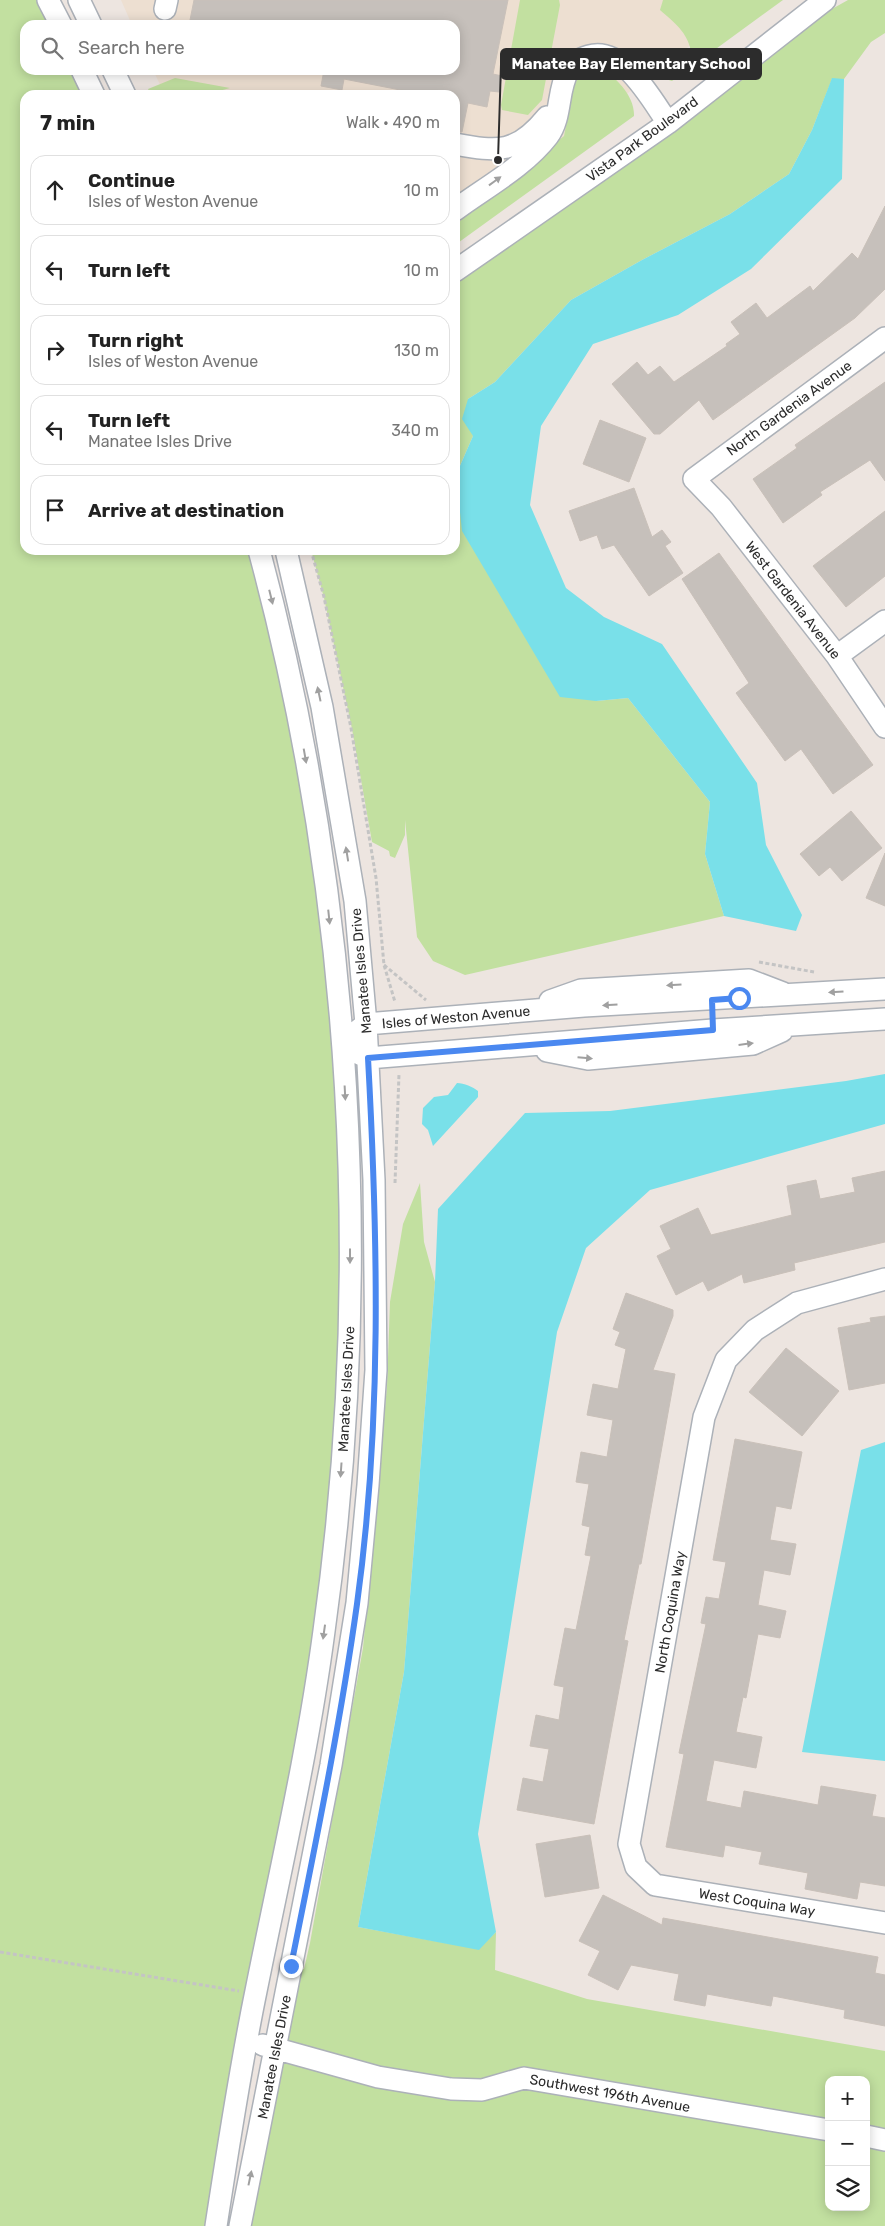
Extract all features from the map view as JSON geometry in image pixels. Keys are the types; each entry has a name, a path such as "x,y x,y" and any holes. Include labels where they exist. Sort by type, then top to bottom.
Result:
{"street":[{"path":"48,0 58,20"},
{"path":"79,0 89,20"},
{"name":"Vista Park Boulevard","path":"460,268 668,122 825,0"},
{"path":"460,206 526,159 548,136 556,122 567,72 577,60 594,55 613,57 628,68 668,122"},
{"path":"84,75 92,90"},
{"path":"115,75 123,90"},
{"path":"460,145 489,150 505,149 538,129 560,102"},
{"name":"North Gardenia Avenue","path":"694,479 885,338"},
{"name":"West Gardenia Avenue","path":"694,479 721,507 837,656 885,727"},
{"name":"Manatee Isles Drive","path":"216,2226 246,2040 305,1754 324,1631 339,1507 348,1376 350,1180 342,1045 325,884 296,706 259,555"},
{"name":"Manatee Isles Drive","path":"240,2226 331,1765 357,1603 376,1370 377,1276 368,1058 355,902 337,784 297,591 287,555"},
{"path":"837,656 885,621"},
{"name":"Isles of Weston Avenue","path":"342,1045 366,1024 584,1006 711,991 790,995 885,989"},
{"path":"520,1012 581,990 711,991 713,1030"},
{"path":"584,1006 586,1041"},
{"path":"342,1045 368,1058 713,1030 885,1020"},
{"path":"520,1045 588,1059 754,1044 794,1025"},
{"name":"North Coquina Way","path":"636,1867 629,1844 702,1427 726,1360 754,1330 797,1304 885,1279"},
{"name":"West Coquina Way","path":"636,1867 655,1885 885,1923"},
{"name":"Southwest 196th Avenue","path":"246,2040 378,2077 451,2089 482,2090 524,2078 825,2129"},
{"path":"870,2137 885,2140"}],"path":[{"path":"312,555 324,598 351,728 376,878 384,965 395,1002"},
{"path":"0,1952 255,1994"}],"shaded area":[{"path":"121,0 754,0 700,38 460,221 460,90 163,90 155,75 460,75 460,20 130,20"}],"green space":[{"path":"0,0 48,0 58,20 20,20 20,75 84,75 92,90 20,90 20,555 260,555 271,598 342,1045 339,1507 216,2226 0,2226"},
{"path":"520,0 559,0 560,5 542,100 528,115 502,110 501,105"},
{"path":"663,0 783,0 672,81 659,77 647,63 650,57 666,68 676,64 691,51 687,38 660,10"},
{"path":"848,0 885,0 885,33 871,42 844,79 832,79 812,130 789,174 730,214 571,300 495,382 468,399 473,436 460,466 460,267 766,46"},
{"path":"598,68 617,81 628,94 634,116 460,241 460,221 564,136 574,85 582,72"},
{"path":"175,78 230,88 223,90 148,89"},
{"path":"460,481 596,701 628,698 710,802 705,854 724,916 465,975 433,961 417,937 405,820 405,835 395,858 390,856 389,851 372,842 352,729 324,598 312,555 460,555"},
{"path":"420,1183 424,1242 435,1282 404,1672 358,1927 478,1949 496,1932 495,1970 587,1999 885,2051 885,2226 240,2226 291,1967 304,1969 310,1943 363,1648 387,1386 390,1302 403,1224"}],"water":[{"path":"832,78 844,79 842,179 751,269 678,315 593,344 541,426 530,505 566,588 604,617 662,644 757,783 766,845 802,915 796,931 724,916 705,854 710,802 628,698 596,701 560,697 462,531 460,466 473,436 462,419 468,399 495,382 571,300 730,214 789,174 812,130"},
{"path":"885,1074 885,1124 650,1190 586,1248 557,1332 478,1834 496,1932 479,1950 358,1927 404,1672 435,1282 438,1209 525,1113 610,1111 846,1081"},
{"path":"457,1083 465,1084 478,1091 478,1097 433,1146 428,1130 422,1124 423,1108 434,1097 448,1095"},
{"path":"885,1442 885,1761 802,1752 861,1450"}],"building":[{"path":"194,0 508,0 493,74 502,76 499,92 490,91 487,107 468,103 462,132 460,132 460,90 400,90 344,79 342,90 321,86 323,75 460,75 460,20 190,20"},
{"path":"885,206 885,289 855,318 713,420 699,400 660,434 654,434 612,384 637,362 648,375 660,366 674,382 727,346 726,344 740,334 731,322 756,303 767,318 810,286 813,291 852,253 858,259"},
{"path":"885,382 885,481 870,460 820,492 822,495 783,523 753,479 797,448 795,445"},
{"path":"600,420 646,438 629,482 583,464"},
{"path":"634,488 652,537 662,530 671,542 665,546 683,573 649,596 614,545 602,549 597,535 580,541 569,511"},
{"path":"885,511 885,576 846,607 813,566"},
{"path":"719,553 873,765 833,794 801,749 785,761 736,693 749,683 682,579"},
{"path":"851,811 882,848 842,881 830,867 819,876 800,854"},
{"path":"885,853 885,906 866,898"},
{"path":"885,1171 885,1242 794,1263 795,1270 744,1283 742,1274 708,1291 703,1281 676,1295 657,1256 671,1249 660,1226 698,1208 711,1235 792,1215 787,1186 816,1180 820,1199 855,1192 852,1178"},
{"path":"626,1293 673,1310 673,1316 653,1370 675,1374 641,1564 639,1564 624,1640 628,1641 594,1824 517,1810 523,1778 543,1782 549,1749 530,1746 536,1715 559,1720 564,1687 554,1685 565,1628 576,1630 591,1556 585,1555 590,1527 582,1525 589,1484 576,1482 581,1452 607,1457 613,1420 587,1415 593,1384 618,1389 626,1349 615,1345 620,1332 613,1329"},
{"path":"885,1316 885,1383 849,1390 838,1328 871,1322 870,1318"},
{"path":"786,1348 839,1391 802,1436 749,1392"},
{"path":"735,1439 802,1452 791,1509 776,1506 770,1540 796,1544 790,1575 764,1570 758,1605 786,1611 780,1638 758,1634 746,1698 743,1697 736,1732 762,1737 756,1768 714,1760 706,1801 741,1808 744,1791 818,1805 821,1786 876,1795 872,1816 885,1818 885,1886 860,1882 857,1899 805,1889 808,1873 759,1864 762,1852 725,1845 723,1857 666,1847 684,1754 679,1753 706,1624 701,1623 706,1597 719,1599 726,1562 713,1560"},
{"path":"590,1835 599,1888 545,1897 536,1844"},
{"path":"603,1895 662,1925 663,1918 878,1957 875,1973 885,1975 885,2026 844,2018 845,2010 773,1996 771,2006 707,1994 705,2006 674,2000 679,1974 631,1965 618,1990 588,1975 600,1951 579,1941"}],"place":[{"name":"Manatee Bay Elementary School","path":"498,160"}],"route":[{"path":"291,1966 331,1765 357,1603 368,1485 376,1370 377,1276 368,1058 713,1030 712,1000 739,998"}]}
